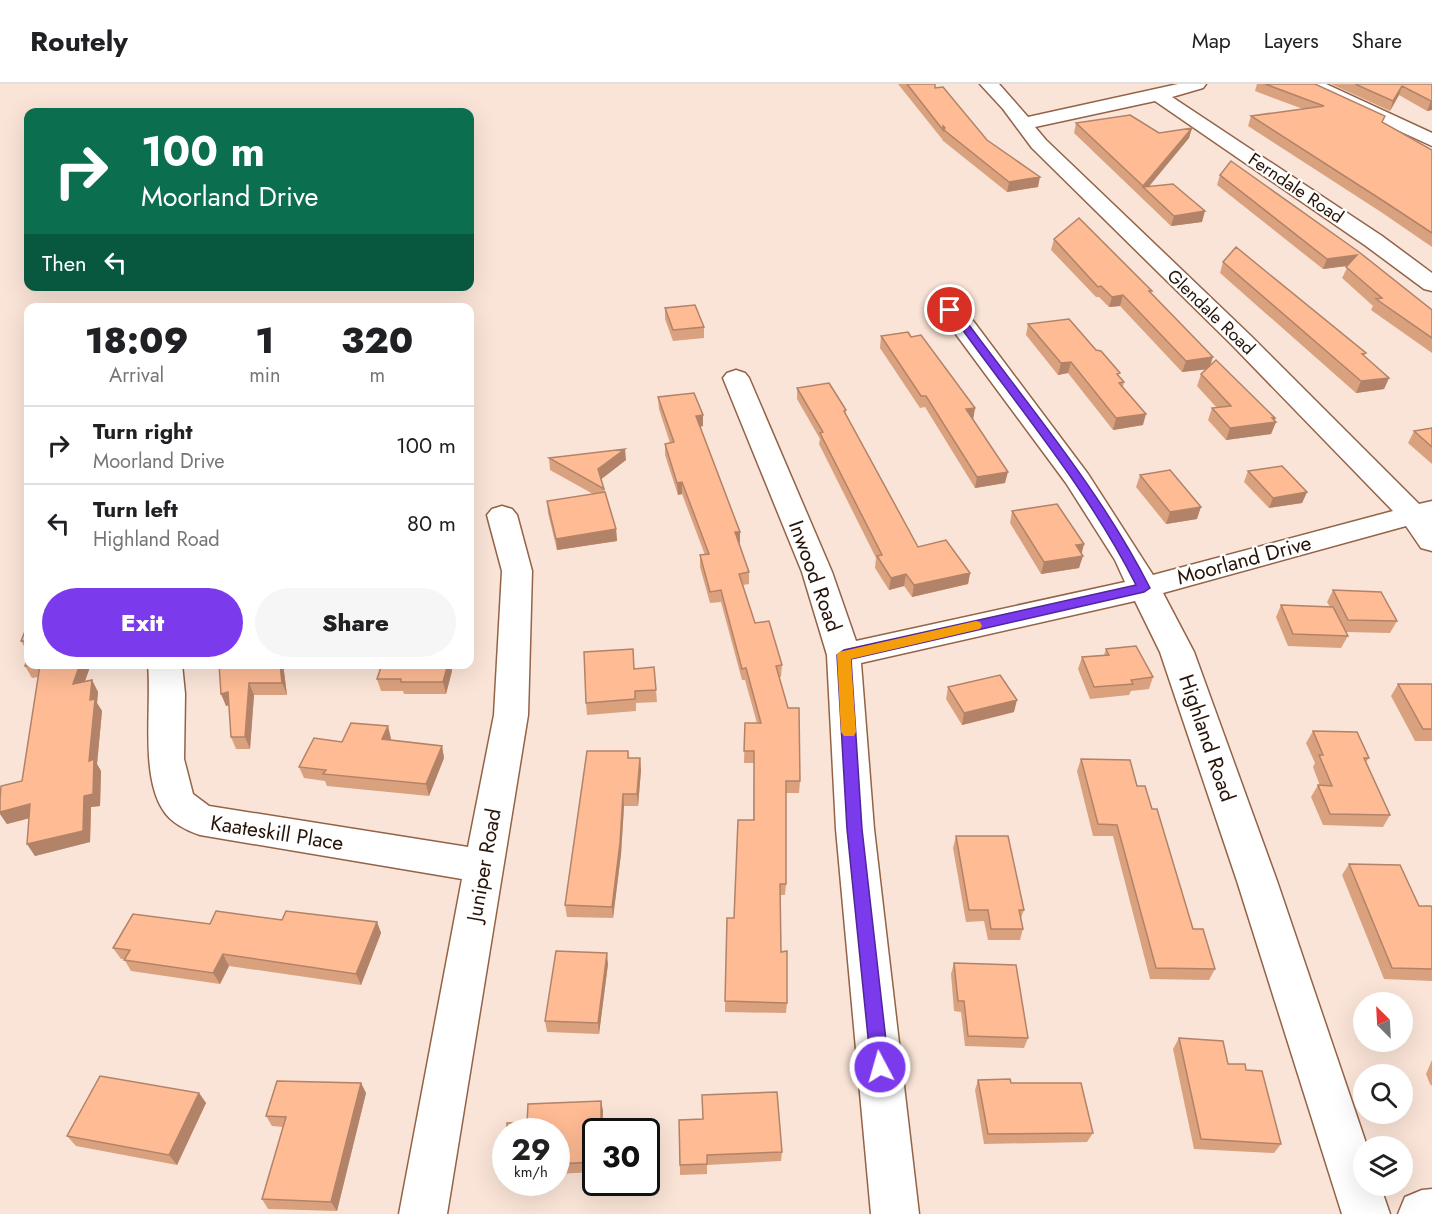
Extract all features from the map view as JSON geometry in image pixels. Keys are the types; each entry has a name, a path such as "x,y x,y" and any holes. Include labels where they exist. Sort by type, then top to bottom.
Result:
{"street":[{"name":"Glendale Road","path":"989,84 1011,105 1022,124 1039,144 1423,512 1432,541"},
{"path":"1022,124 1158,95 1197,84"},
{"path":"1312,84 1432,140"},
{"name":"Ferndale Road","path":"1158,95 1374,241 1432,284"},
{"name":"Highland Road","path":"950,310 1078,480 1130,560 1180,663 1261,892 1366,1214"},
{"name":"Inwood Road","path":"736,378 817,572 844,655 855,829 895,1214"},
{"name":"Moorland Drive","path":"844,655 1144,588 1423,512"},
{"name":"Juniper Road","path":"423,1214 512,715 518,571 502,515"},
{"name":"Kaateskill Place","path":"166,669 168,694 166,759 177,802 200,820 484,866"},
{"path":"1422,1214 1432,1213"}],"building":[{"path":"907,84 935,84 935,88 943,87 987,140 1040,177 1009,182 944,130 943,126 943,130"},
{"path":"1265,84 1315,84 1385,116 1382,122 1432,150 1432,233 1251,116 1324,106"},
{"path":"1355,84 1432,84 1432,101 1402,86 1393,101"},
{"path":"1130,115 1159,133 1192,128 1143,186 1076,123"},
{"path":"1231,161 1359,252 1432,310 1432,338 1376,299 1382,298 1346,267 1357,255 1327,259 1220,175"},
{"path":"1173,184 1205,211 1174,216 1143,187"},
{"path":"1079,218 1152,291 1149,291 1213,357 1186,361 1123,295 1112,297 1101,286 1098,287 1054,239"},
{"path":"1236,247 1366,353 1362,354 1389,378 1361,381 1223,262"},
{"path":"695,305 704,327 673,330 665,308"},
{"path":"1069,319 1120,373 1117,374 1124,382 1119,383 1146,414 1116,418 1071,362 1061,363 1028,324"},
{"path":"908,332 911,337 921,335 975,408 966,409 1008,472 977,477 926,396 921,396 881,336"},
{"path":"1216,360 1275,418 1272,418 1276,422 1230,428 1212,408 1231,406 1201,374"},
{"path":"829,383 846,410 844,411 918,547 946,540 970,573 914,585 906,574 891,578 877,556 882,555 820,433 823,432 797,388"},
{"path":"694,393 703,415 696,416 740,532 735,532 749,572 739,574 755,623 769,621 782,665 776,666 788,708 799,708 800,781 786,781 786,884 780,884 781,952 787,951 787,1003 725,1001 727,918 734,918 738,820 754,820 754,751 744,751 745,723 761,723 746,668 742,669 721,590 710,592 700,555 709,554 682,482 677,483 665,444 674,442 658,397"},
{"path":"1432,428 1432,447 1414,431"},
{"path":"625,449 598,469 604,489 549,458"},
{"path":"1282,466 1307,492 1273,498 1248,471"},
{"path":"1170,470 1201,507 1170,512 1140,475"},
{"path":"605,492 616,529 556,539 547,501"},
{"path":"1057,504 1084,544 1076,545 1083,556 1044,562 1012,511"},
{"path":"1333,590 1381,592 1397,621 1348,620"},
{"path":"1281,605 1333,607 1348,636 1293,634"},
{"path":"1136,646 1153,677 1131,680 1133,684 1094,687 1082,657 1109,655 1106,649"},
{"path":"633,649 634,669 654,667 656,690 635,691 635,699 586,703 584,652"},
{"path":"39,669 78,669 73,684 92,680 90,700 95,699 89,761 94,759 93,794 84,796 83,831 27,844 30,804 0,812 1,786 22,781"},
{"path":"219,669 281,669 282,683 249,683 245,737 231,737 228,692 221,694"},
{"path":"380,669 447,669 443,682 401,682 401,679 377,679"},
{"path":"1000,675 1017,700 964,713 948,687"},
{"path":"1398,684 1432,684 1432,729 1423,729"},
{"path":"351,723 388,726 382,739 442,746 426,784 323,774 326,770 299,767 314,738 342,742"},
{"path":"1313,731 1357,732 1369,758 1364,758 1390,815 1330,814 1318,785 1332,786 1319,755 1323,755"},
{"path":"587,751 628,751 628,758 640,758 637,794 623,794 612,907 565,905"},
{"path":"1081,759 1130,760 1137,786 1145,786 1152,809 1157,809 1193,929 1203,929 1215,969 1156,968 1117,825 1098,824"},
{"path":"956,836 1008,836 1024,910 1019,910 1023,929 991,929 988,910 969,910"},
{"path":"1349,864 1400,865 1419,906 1431,906 1432,908 1432,969 1392,968"},
{"path":"216,911 282,920 286,911 377,922 356,974 223,954 213,973 124,960 130,950 113,948 133,914 210,924"},
{"path":"556,951 607,953 598,1023 545,1021"},
{"path":"954,963 1016,965 1028,1038 968,1036 964,1001 958,1001"},
{"path":"1179,1038 1223,1041 1228,1064 1245,1064 1246,1070 1262,1071 1281,1144 1201,1139"},
{"path":"100,1076 199,1093 169,1155 67,1136"},
{"path":"1010,1079 1011,1083 1081,1083 1093,1133 988,1134 978,1080"},
{"path":"277,1081 361,1083 331,1202 262,1199 286,1117 266,1116"},
{"path":"777,1092 782,1152 707,1155 707,1164 680,1165 679,1120 703,1119 702,1095"},
{"path":"601,1101 601,1118 582,1118 582,1163 570,1163 570,1118 527,1118 528,1104"}],"slow traffic":[{"path":"849,732 844,655 976,626"}],"route":[{"path":"880,1067 855,829 844,655 1144,588 1130,560 1078,480 950,310"}]}
